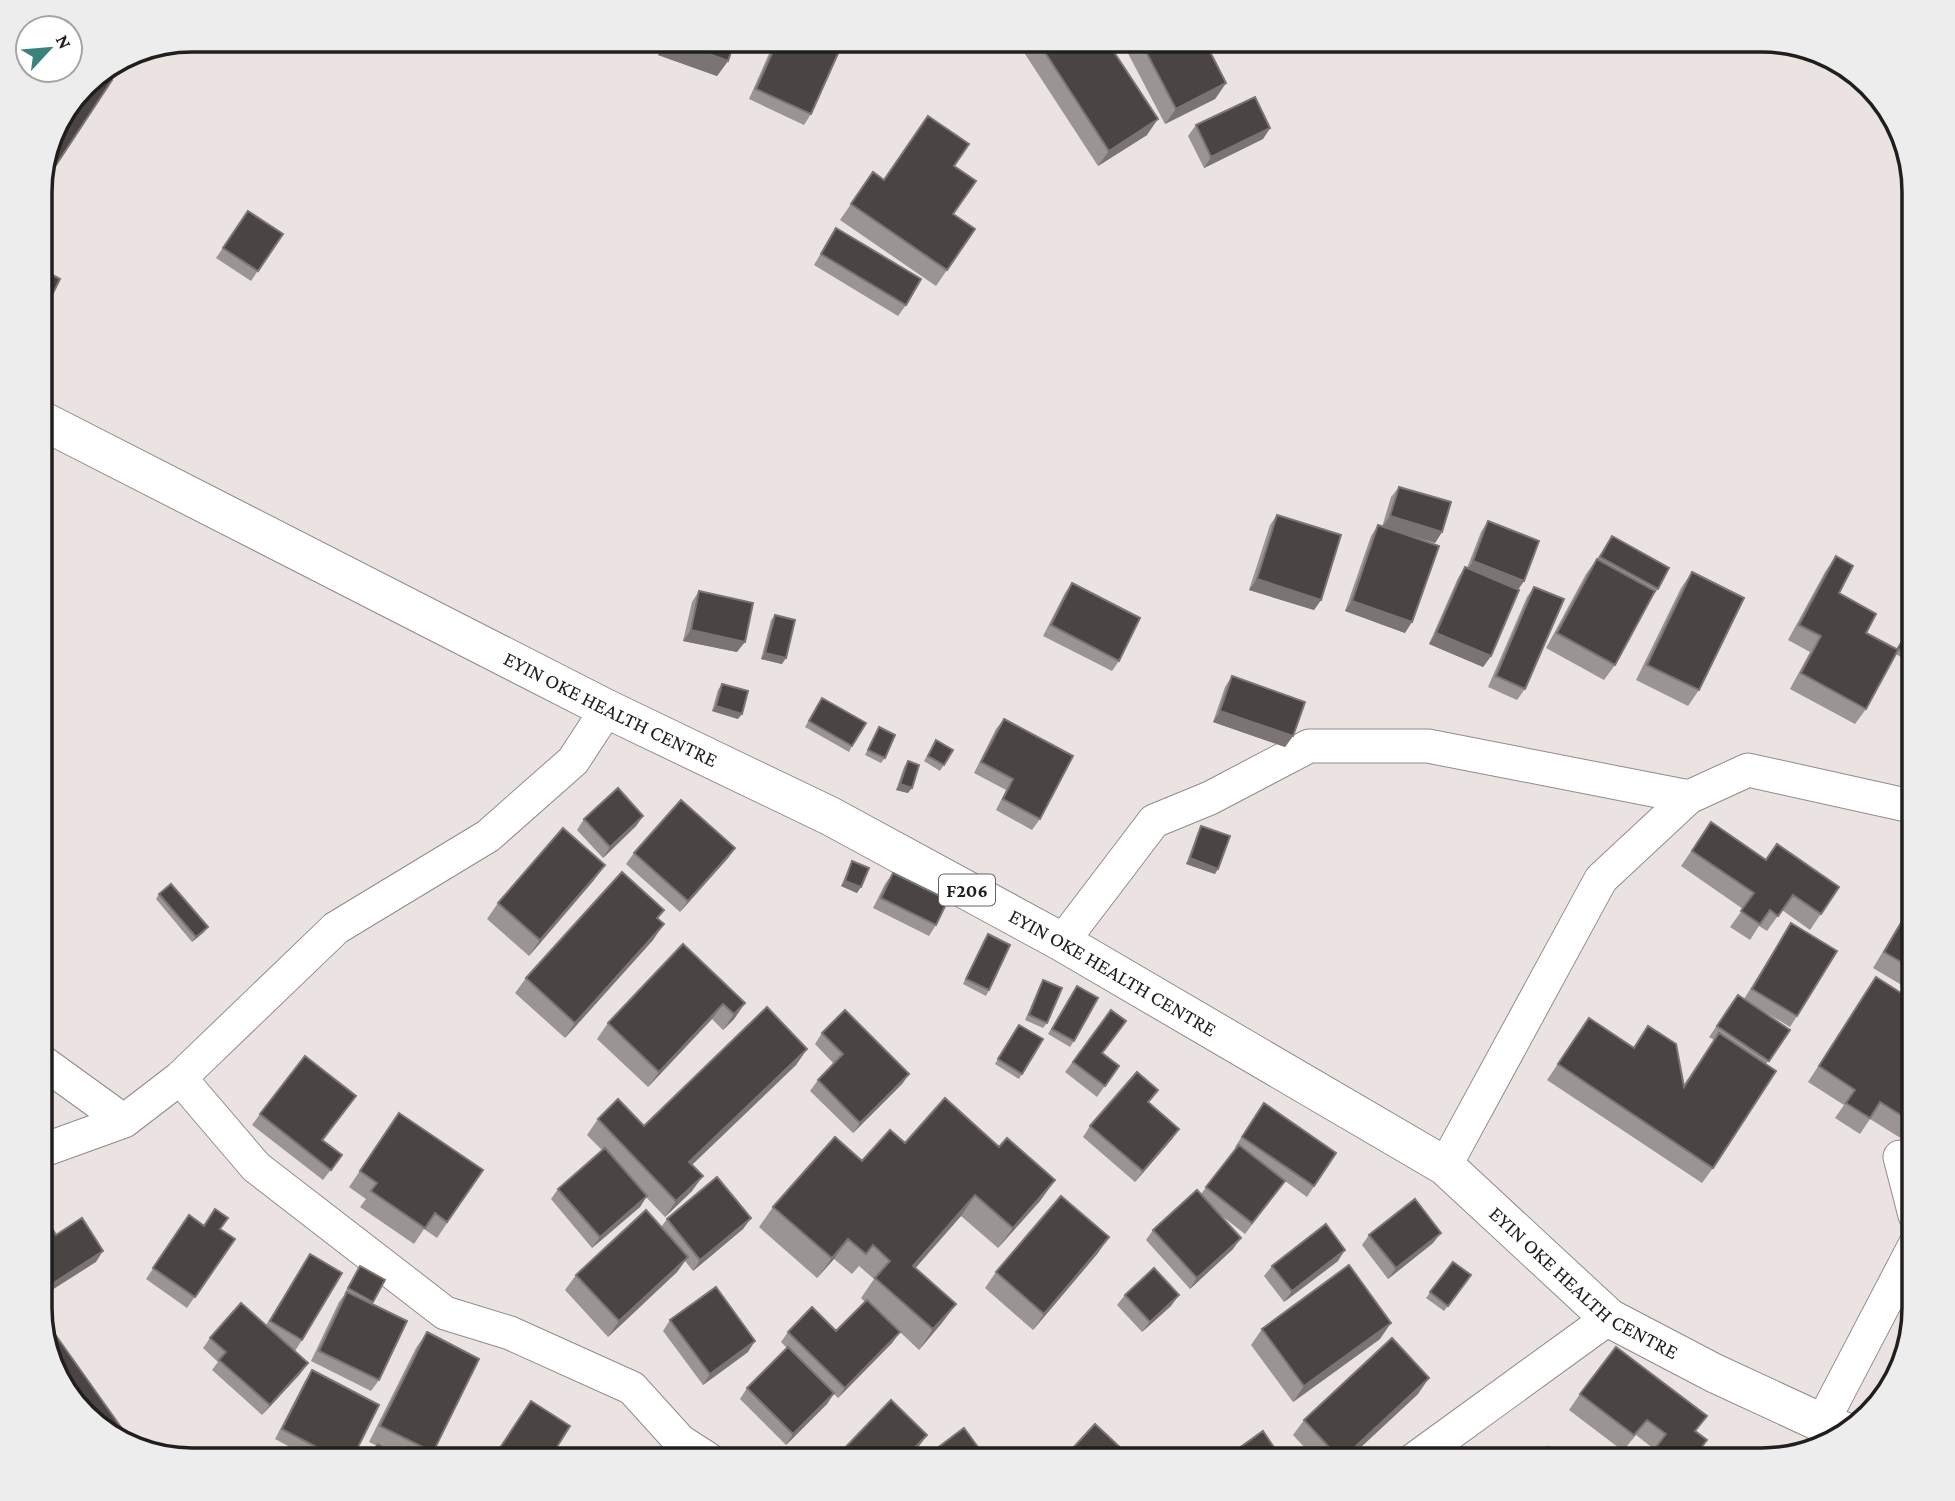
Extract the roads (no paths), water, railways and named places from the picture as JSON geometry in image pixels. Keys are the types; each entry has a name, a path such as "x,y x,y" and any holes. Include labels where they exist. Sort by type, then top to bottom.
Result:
{"main road":[{"name":"EYIN OKE HEALTH CENTRE","path":"53,426 607,709 830,816 1062,942 1446,1166 1609,1318 1714,1373 1834,1428"}],"street":[{"path":"53,1148 124,1121 180,1078 336,928 488,836 573,761 607,709"},
{"path":"1062,942 1154,821 1210,798 1308,746 1428,746 1689,797"},
{"path":"1446,1166 1601,879 1689,797 1748,770 1902,804"},
{"path":"53,1070 124,1121"},
{"path":"180,1078 256,1167 445,1313 510,1333 632,1388 680,1441 691,1448"},
{"path":"1900,1157 1902,1165"},
{"path":"1834,1428 1902,1274"},
{"path":"1430,1448 1609,1318"}]}
